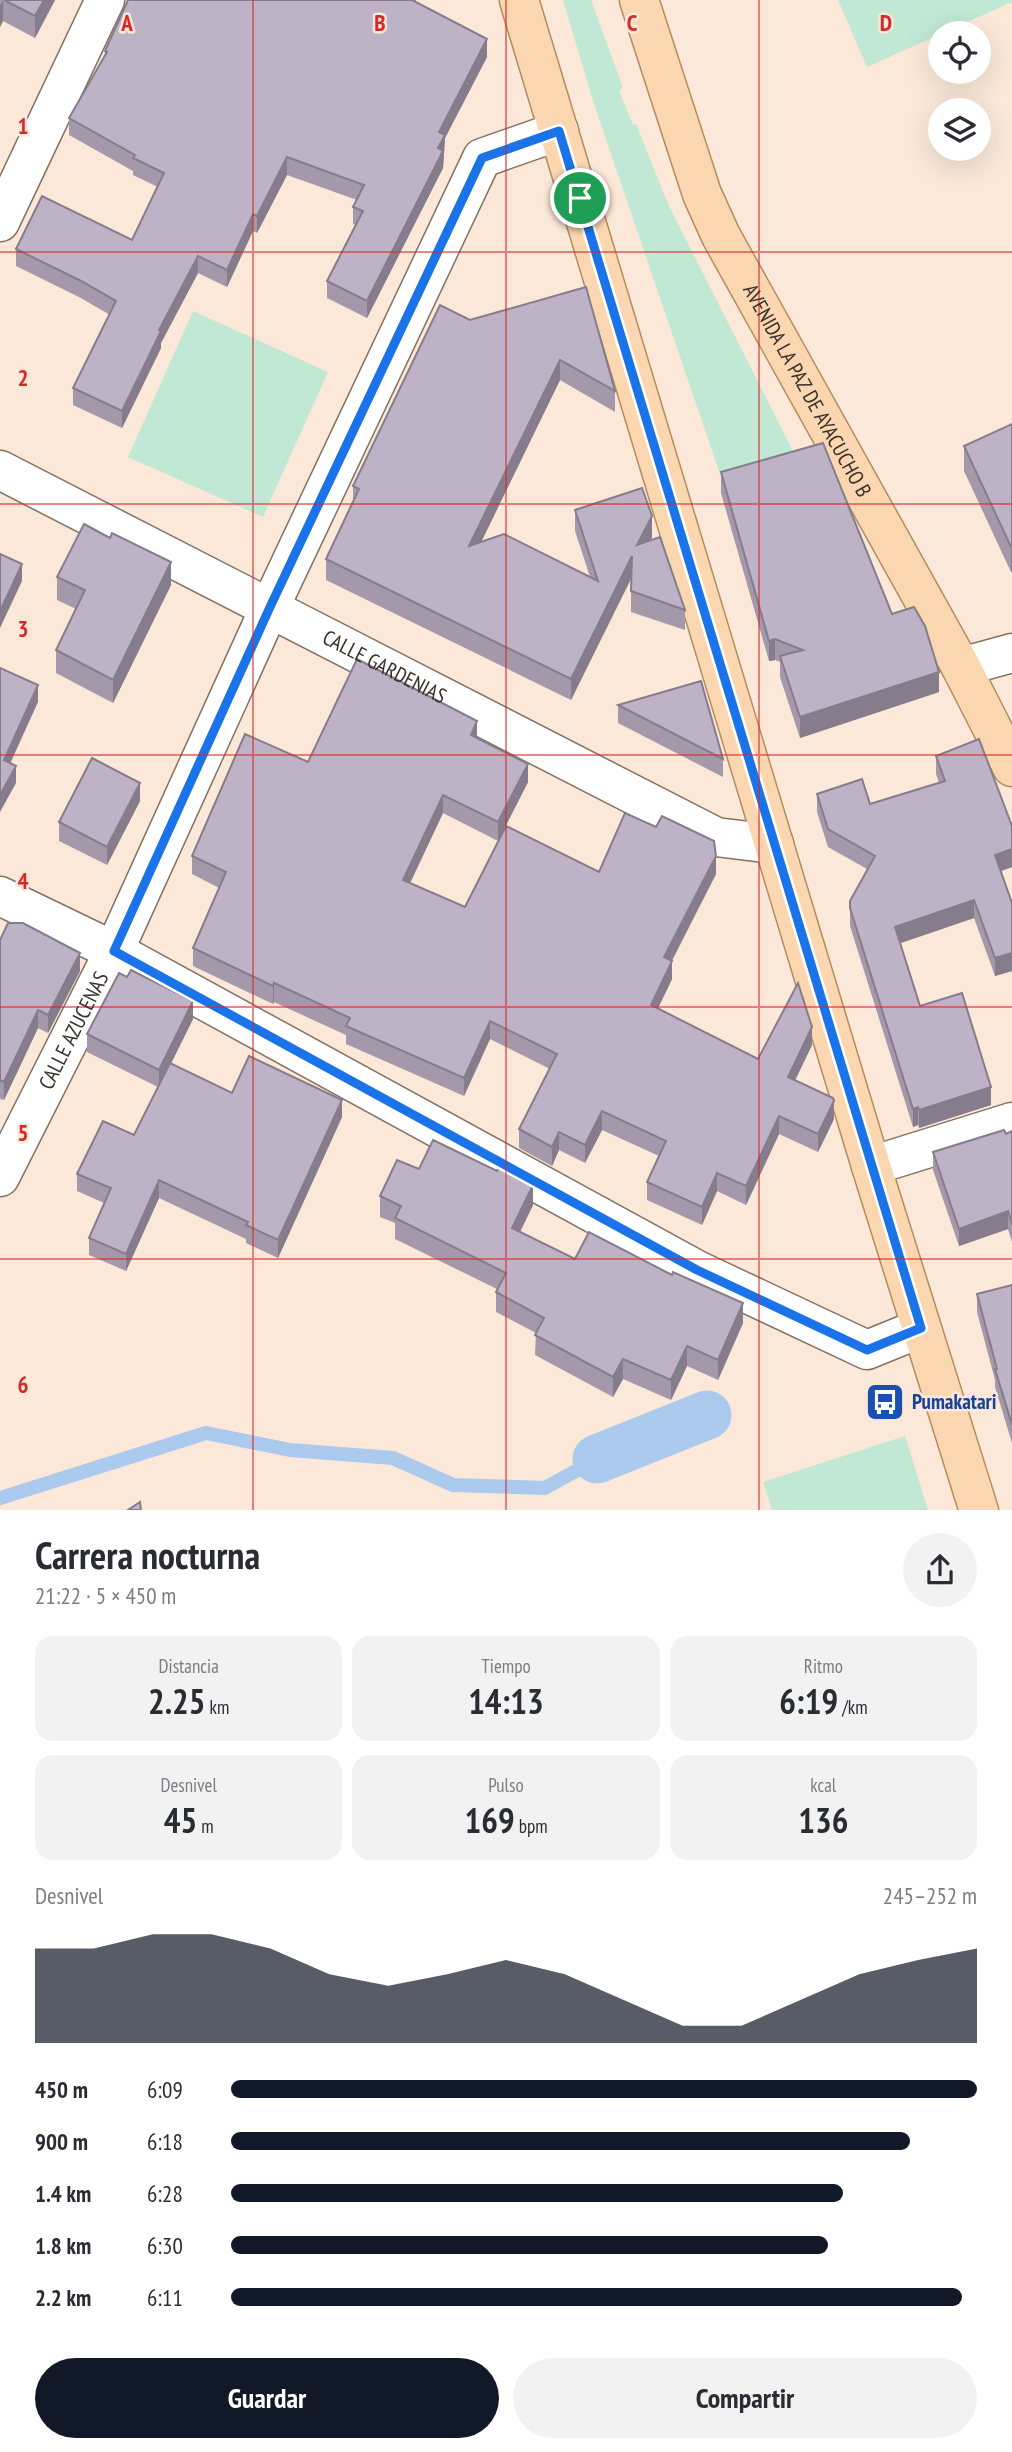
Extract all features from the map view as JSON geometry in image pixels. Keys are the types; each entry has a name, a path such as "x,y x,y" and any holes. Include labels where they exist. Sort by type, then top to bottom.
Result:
{"main road":[{"path":"519,0 871,1166 979,1510"},
{"name":"AVENIDA LA PAZ DE AYACUCHO B","path":"639,0 702,194 721,236 961,667 1012,766"}],"street":[{"path":"0,222 105,0"},
{"name":"CALLE AZUCENAS","path":"0,1177 114,951 270,607 482,158 559,131"},
{"name":"CALLE GARDENIAS","path":"0,470 716,837 774,844"},
{"path":"961,667 1012,653"},
{"path":"0,896 114,951 697,1270 867,1350 921,1328"},
{"path":"871,1166 1012,1122"}],"green space":[{"path":"563,0 591,0 623,88 619,91 633,125 636,124 669,206 798,461 722,480 594,104"},
{"path":"838,0 1012,0 970,21 928,21 928,40 867,67"},
{"path":"193,311 328,372 263,517 128,457"},
{"path":"905,1436 928,1510 772,1510 763,1482"}],"building":[{"path":"4,0 44,0 35,16"},
{"path":"128,0 412,0 487,39 439,132 445,135 438,148 443,151 367,301 327,281 363,211 353,207 364,185 287,157 257,216 253,214 227,270 198,256 159,330 161,331 122,411 73,388 116,301 16,249 42,196 132,240 164,173 133,158 135,155 69,118 107,52 105,51"},
{"path":"586,287 615,391 560,360 469,546 504,534 598,581 575,510 642,488 652,516 637,545 660,537 685,610 631,591 632,556 571,679 326,559 359,489 353,486 440,305 470,320"},
{"path":"1012,424 1012,547 1011,547 964,446"},
{"path":"823,443 892,614 914,607 925,626 939,672 800,717 780,656 803,650 775,639 769,641 721,472"},
{"path":"84,524 110,538 112,533 171,562 113,680 56,650 85,590 57,577"},
{"path":"0,554 22,564 0,611"},
{"path":"357,659 477,721 471,735 528,764 498,822 443,795 403,880 465,907 506,826 599,872 625,813 656,827 662,816 714,841 716,856 664,957 672,961 651,1005 758,1059 798,983 812,1027 788,1077 833,1098 818,1134 779,1116 746,1186 717,1173 702,1207 647,1182 666,1141 602,1111 585,1145 559,1132 552,1147 519,1129 557,1054 490,1021 464,1078 346,1026 350,1018 274,983 273,986 193,948 226,872 192,856 245,734 308,762"},
{"path":"0,668 38,685 4,760 16,766 0,795"},
{"path":"701,681 723,759 618,705"},
{"path":"979,739 1012,826 1012,849 995,855 1012,903 1012,953 995,958 974,900 895,927 920,1006 962,993 991,1087 919,1110 918,1107 913,1109 850,908 850,901 875,856 828,829 817,794 862,779 870,804 945,781 936,756"},
{"path":"92,758 140,783 107,847 59,822"},
{"path":"8,923 23,923 80,953 48,1015 38,1010 4,1082 0,1080 0,940"},
{"path":"131,970 193,1001 159,1070 87,1034 119,973 127,977"},
{"path":"249,1056 342,1100 278,1240 246,1225 248,1222 159,1180 126,1254 89,1238 111,1188 77,1174 103,1121 134,1135 170,1063 232,1093"},
{"path":"1004,1130 1006,1134 1012,1131 1012,1224 1008,1211 959,1229 933,1152"},
{"path":"433,1140 497,1171 499,1166 533,1185 512,1228 575,1259 589,1232 672,1275 673,1272 743,1303 718,1360 687,1346 671,1380 623,1359 613,1377 535,1335 544,1318 496,1292 506,1273 395,1218 401,1206 380,1196 397,1160 419,1169"},
{"path":"1012,1285 1012,1425 977,1294"},
{"path":"140,1502 141,1510 128,1510"}],"waterway":[{"path":"597,1459 707,1415"},
{"path":"0,1498 206,1433 290,1450 393,1458 453,1485 545,1488 597,1459"}],"place":[{"name":"Pumakatari","path":"885,1402"}],"route":[{"path":"559,131 580,198 921,1328 867,1350 697,1270 114,951 270,607 482,158 559,131"}]}
